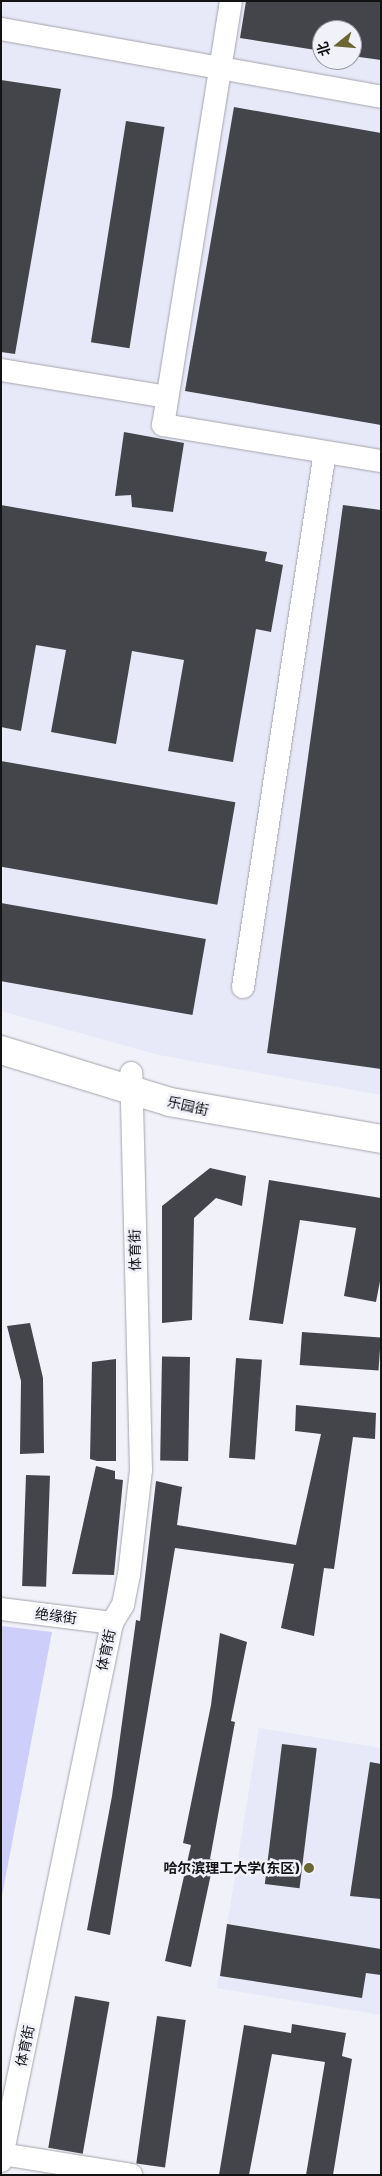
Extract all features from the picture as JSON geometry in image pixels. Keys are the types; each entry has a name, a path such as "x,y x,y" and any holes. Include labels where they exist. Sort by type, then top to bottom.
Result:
{"main road":[{"name":"乐园街","path":"1,1033 219,1113 381,1139"},
{"name":"乐园街","path":"1,1050 131,1082 381,1122"}],"street":[{"path":"231,1 163,425 381,461"},
{"path":"1,30 381,96"},
{"path":"1,370 167,397"},
{"path":"243,987 325,452"},
{"name":"体育街","path":"2,2158 112,1623 123,1605 129,1575 141,1470 131,1082"},
{"name":"绝缘街","path":"1,1609 112,1623"},
{"path":"2,2158 131,2175"}],"shaded area":[{"path":"1,1 381,1 381,1095 159,1055 1,1011"},
{"path":"1,1626 52,1632 1,1901"},
{"name":"哈尔滨理工大学(东区)","path":"259,1728 381,1748 381,2015 217,1988"}],"building":[{"path":"246,1 381,1 381,60 362,57 362,20 312,20 312,49 240,38"},
{"path":"1,80 61,89 15,354 1,352"},
{"path":"234,107 381,133 381,425 185,391"},
{"path":"126,121 165,127 129,348 91,342"},
{"path":"124,432 184,443 173,512 132,507 131,495 115,496"},
{"path":"1,505 267,552 265,561 283,565 271,632 256,629 233,762 168,751 184,660 132,651 116,744 51,732 66,650 36,645 21,731 1,727"},
{"path":"343,505 381,510 381,1069 267,1053"},
{"path":"1,761 235,802 217,905 1,867"},
{"path":"1,903 206,939 192,1015 1,981"},
{"path":"210,1168 246,1176 242,1206 216,1198 194,1218 192,1320 162,1323 162,1206"},
{"path":"269,1180 381,1198 381,1276 376,1302 344,1296 356,1228 300,1220 283,1324 249,1320"},
{"path":"30,1323 43,1378 44,1453 20,1454 21,1381 7,1326"},
{"path":"302,1332 381,1338 379,1370 300,1365"},
{"path":"162,1357 190,1357 188,1461 160,1460"},
{"path":"236,1358 262,1360 255,1460 229,1458"},
{"path":"116,1359 116,1461 97,1461 90,1459 92,1362"},
{"path":"296,1405 376,1413 375,1439 353,1437 334,1569 324,1568 314,1636 281,1628 294,1564 175,1548 110,1935 87,1930 112,1796 136,1620 140,1621 156,1481 182,1487 177,1525 296,1545 321,1434 295,1431"},
{"path":"96,1466 115,1471 115,1479 123,1480 114,1575 72,1574"},
{"path":"26,1475 50,1476 46,1587 22,1586"},
{"path":"220,1633 247,1642 231,1721 235,1722 210,1859 214,1860 191,1967 165,1961 191,1845 183,1843 211,1705"},
{"path":"282,1744 317,1748 300,1888 265,1884"},
{"path":"370,1762 381,1764 381,1899 350,1896"},
{"path":"227,1924 381,1949 381,1975 366,1973 362,1998 220,1976"},
{"path":"75,1996 109,2002 83,2154 48,2148"},
{"path":"157,2016 186,2020 165,2168 136,2164"},
{"path":"292,2024 346,2033 342,2056 352,2059 333,2175 306,2175 325,2062 272,2054 249,2175 219,2175 244,2025 291,2033"}],"place":[{"name":"哈尔滨理工大学(东区)","path":"309,1868"}]}
